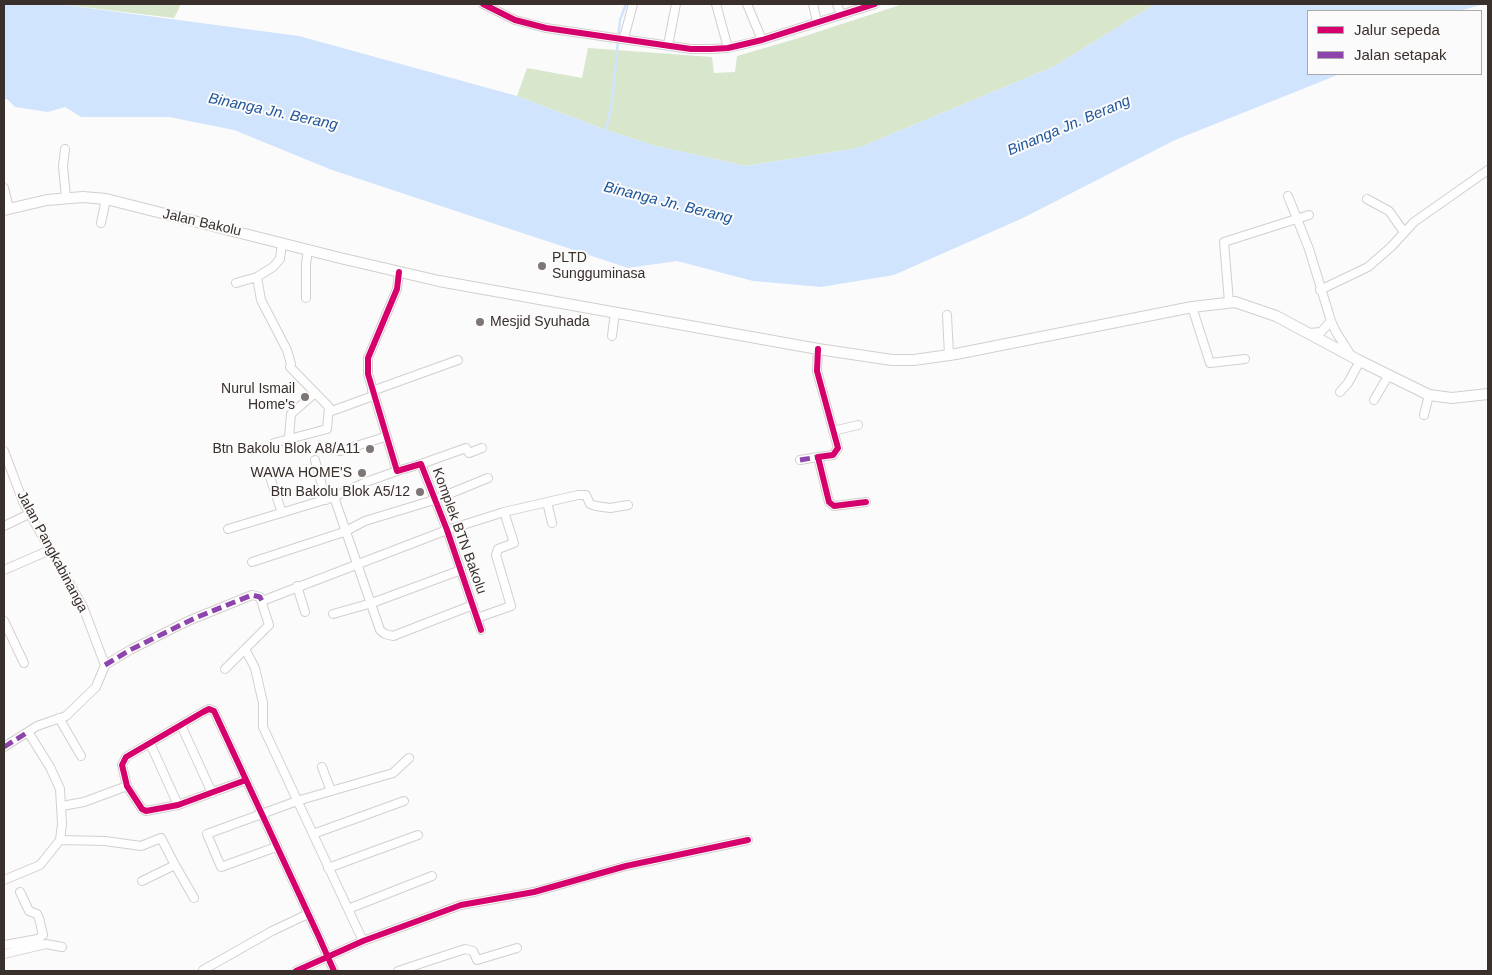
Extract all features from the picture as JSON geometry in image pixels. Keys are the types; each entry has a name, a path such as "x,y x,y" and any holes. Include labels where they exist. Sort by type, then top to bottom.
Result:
{"main road":[{"name":"Jalan Bakolu","path":"6,210 48,200 91,197 106,203 399,272 615,315 818,350 901,360 949,355 1192,307 1229,302"},
{"path":"1229,302 1243,304 1276,316 1386,379 1429,396 1452,398 1488,394"}],"street":[{"path":"486,4 496,12 529,24 691,49 728,48 762,40 875,4"},
{"path":"624,38 633,4"},
{"path":"668,46 676,4"},
{"path":"716,4 728,48"},
{"path":"747,4 762,40"},
{"path":"813,4 817,22"},
{"path":"837,4 841,15"},
{"path":"65,149 63,166 66,198"},
{"path":"1320,290 1368,267 1391,247 1404,232 1466,183 1488,170"},
{"path":"4,188 6,210"},
{"path":"1288,196 1309,249 1331,321 1336,332 1357,361 1355,372 1340,392"},
{"path":"1367,199 1389,211 1404,232"},
{"path":"101,223 106,203"},
{"path":"1229,302 1224,242 1309,215"},
{"path":"236,283 257,277 278,263 282,243"},
{"path":"306,298 308,250"},
{"path":"397,471 373,394 368,374 368,358 390,307 399,272"},
{"path":"257,277 261,300 287,350 291,364 290,367 329,407 327,429 289,437 274,443"},
{"path":"1192,307 1210,364 1245,359"},
{"path":"612,336 615,315"},
{"path":"947,315 949,355"},
{"path":"1307,333 1321,332 1331,321"},
{"path":"800,460 834,455 838,448 816,362 818,350"},
{"path":"329,412 458,360"},
{"path":"1374,400 1386,379"},
{"path":"289,437 291,414 315,393"},
{"path":"1424,415 1429,396"},
{"path":"833,431 858,425"},
{"path":"340,451 385,437"},
{"path":"420,464 466,448 469,453 482,448"},
{"name":"Jalan Pangkabinanga","path":"4,450 29,514 61,566 83,608 105,665"},
{"path":"818,457 831,505 866,502"},
{"name":"Komplek BTN Bakolu","path":"315,460 372,603 380,630 389,636 411,630 472,605"},
{"name":"Komplek BTN Bakolu","path":"228,529 330,499 366,482 420,464 447,530 481,630"},
{"path":"270,477 282,513"},
{"name":"Komplek BTN Bakolu","path":"252,562 344,532 366,521 434,500 488,478"},
{"name":"Komplek BTN Bakolu","path":"262,601 447,530 504,512 583,494 590,504 596,506 610,508 628,505"},
{"path":"547,502 552,523"},
{"name":"Komplek BTN Bakolu","path":"477,618 511,606 496,555 498,549 514,543 504,512"},
{"path":"4,526 29,514"},
{"path":"4,570 50,550"},
{"name":"Komplek BTN Bakolu","path":"333,614 372,603 461,570"},
{"path":"297,586 305,612"},
{"path":"4,747 28,732 66,716 91,693 102,677 105,665 130,650 195,618 252,595 262,601 269,625 224,669"},
{"path":"4,620 24,663"},
{"path":"245,649 255,668 263,703 263,727 363,941"},
{"path":"246,780 178,805 146,811 142,809 127,786 122,773 126,757 208,709 214,710 334,971"},
{"path":"59,718 81,756"},
{"path":"181,725 212,793"},
{"path":"4,879 40,865 60,840 62,806 60,789 53,773 28,732"},
{"path":"150,743 178,805"},
{"path":"276,847 225,866 219,866 207,837 208,832 297,801 393,773 410,758"},
{"path":"322,767 331,791"},
{"path":"62,806 84,802 127,786"},
{"path":"313,834 404,801"},
{"path":"328,868 418,835"},
{"path":"60,840 105,841 141,846 161,838 194,898"},
{"path":"296,971 363,941 461,905 534,892 626,866 748,840"},
{"path":"142,881 175,865"},
{"path":"348,909 432,876"},
{"path":"4,945 38,939 43,935 37,914 29,911 20,892"},
{"path":"203,970 272,931 308,914"},
{"path":"4,954 46,944 62,948"},
{"path":"398,971 465,948 473,951 476,960 518,948"}],"green space":[{"path":"58,4 181,4 174,18"},
{"path":"903,4 1155,4 1055,66 858,148 746,166 656,146 606,130 517,96 527,68 582,78 588,48 712,57 714,73 735,72 737,56"}],"water":[{"name":"Binanga Jn. Berang","path":"4,4 58,4 299,36 517,96 606,130 656,146 746,166 858,148 1055,66 1155,4 1484,4 1463,10 1307,10 1307,75 1338,75 1175,140 1023,218 894,275 821,287 753,281 677,261 628,268 332,170 234,130 169,117 81,117 65,107 48,112 15,107 7,99 4,99"}],"waterway":[{"path":"606,130 612,102 620,20 626,4"}],"marked path":[{"path":"800,460 818,457"},
{"path":"105,665 130,650 195,618 252,595 260,597 262,601"},
{"path":"4,747 28,732"}],"cycle path":[{"path":"483,4 515,20 546,28 691,49 728,48 762,40 875,4"},
{"path":"399,272 397,289 368,358 368,374 397,471 421,464 447,530 481,630"},
{"path":"818,349 817,371 838,448 833,455 818,457 829,502 834,506 866,502"},
{"path":"246,780 178,805 146,811 142,809 127,786 122,765 126,757 203,712 209,709 214,711 319,937 334,971"},
{"path":"296,971 363,941 461,905 534,892 626,866 748,840"}],"place":[{"name":"PLTD Sungguminasa","path":"542,266"},
{"name":"Mesjid Syuhada","path":"480,322"},
{"name":"Nurul Ismail Home's","path":"305,397"},
{"name":"Btn Bakolu Blok A8/A11","path":"370,449"},
{"name":"WAWA HOME'S","path":"362,473"},
{"name":"Btn Bakolu Blok A5/12","path":"420,492"}]}
